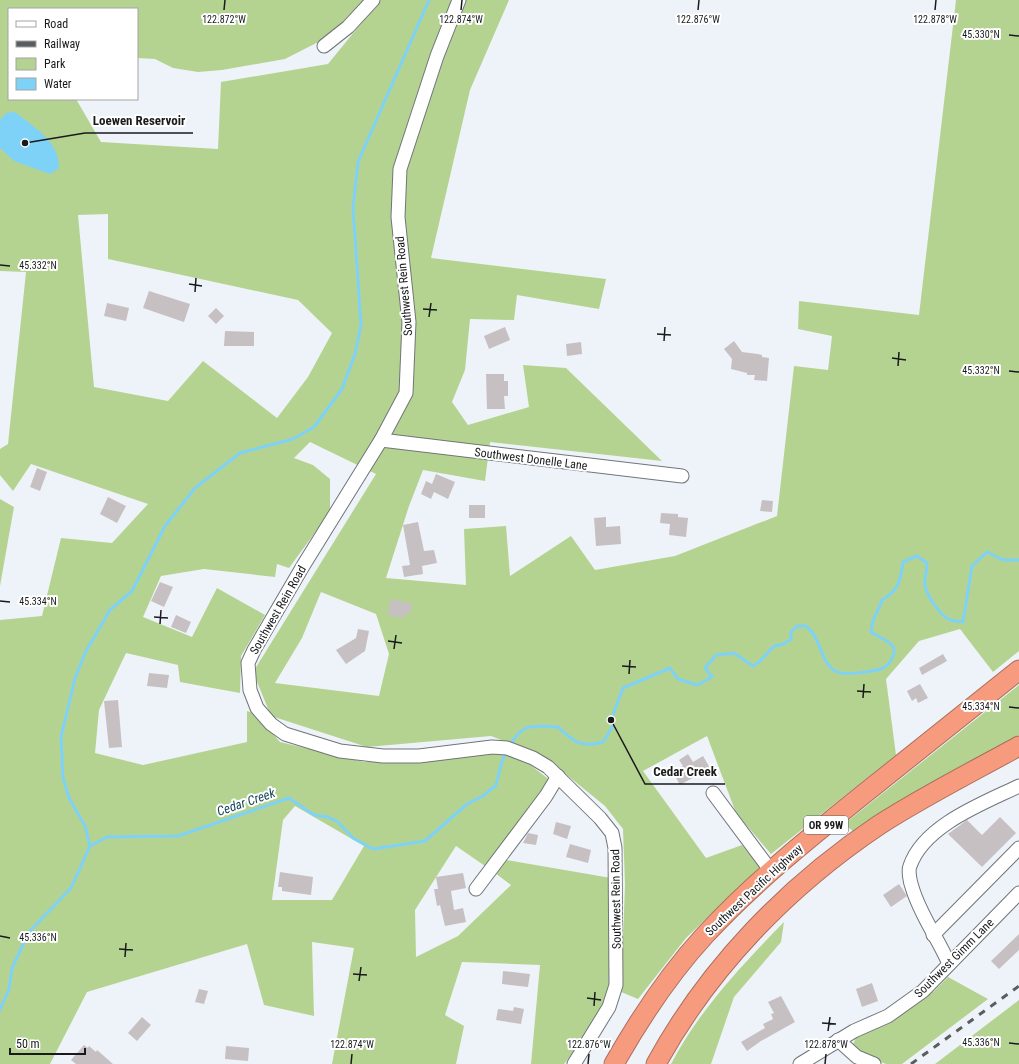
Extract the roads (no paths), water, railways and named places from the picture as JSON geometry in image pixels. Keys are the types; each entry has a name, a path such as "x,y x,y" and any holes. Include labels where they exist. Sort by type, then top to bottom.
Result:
{"highway":[{"name":"Southwest Pacific Highway","path":"614,1064 641,1019 669,978 704,936 771,871 1019,670"},
{"name":"OR 99W","path":"656,1064 672,1035 704,989 740,945 780,904 831,860 880,825 911,805 1019,746"}],"street":[{"path":"324,46 348,27 373,0"},
{"name":"Southwest Rein Road","path":"459,0 437,56 400,169 398,216 409,322 408,383 403,403 302,566 254,650 248,663 247,673 251,695 257,708 270,724 285,734 340,751 383,756 419,756 474,748 507,748 533,758 558,776 600,818 612,833 617,864 617,973 615,990 609,1006 574,1064"},
{"name":"Southwest Donelle Lane","path":"381,440 682,476"},
{"path":"476,889 546,796 558,776"},
{"path":"949,964 933,935 912,886 909,867 921,846 939,829 963,813 1019,786"},
{"path":"713,793 771,871"},
{"path":"933,935 1019,848"},
{"name":"Southwest Gimm Lane","path":"800,1064 838,1040 898,1009 923,991 1019,893"},
{"path":"838,1040 857,1057 874,1064"}],"water":[{"path":"15,112 38,129 51,143 58,159 59,168 50,174 14,161 0,148 0,120 6,113"}],"waterway":[{"path":"90,846 85,826 69,798 63,778 61,737 75,678 86,651 110,610 132,591 165,526 195,488 240,453 293,439 314,427 342,389 355,354 361,325 353,208 358,162 429,0"},
{"name":"Cedar Creek","path":"510,746 519,733 524,729 535,726 558,727 573,740 583,744 603,742 613,726 611,720 623,688 670,668 678,679 697,685 712,677 705,668 716,655 734,653 753,666 759,662 774,646 784,644 791,639 791,632 797,626 806,626 811,631 827,662 835,671 859,673 883,668 892,658 894,648 887,641 871,632 874,618 882,600 888,596 898,584 903,562 917,556 927,563 925,585 931,599 938,610 946,618 963,622 972,566 987,552 1003,560 1019,560"},
{"name":"Cedar Creek","path":"0,1010 9,989 12,968 29,932 71,888 90,846 107,837 178,836 289,798 314,815 328,817 338,822 353,838 373,849 425,841 467,804 483,796 496,785 502,761 507,751"}],"railway":[{"path":"911,1064 1019,986"}],"place":[{"name":"Loewen Reservoir","path":"25,143"},
{"name":"Cedar Creek","path":"611,720"}]}
